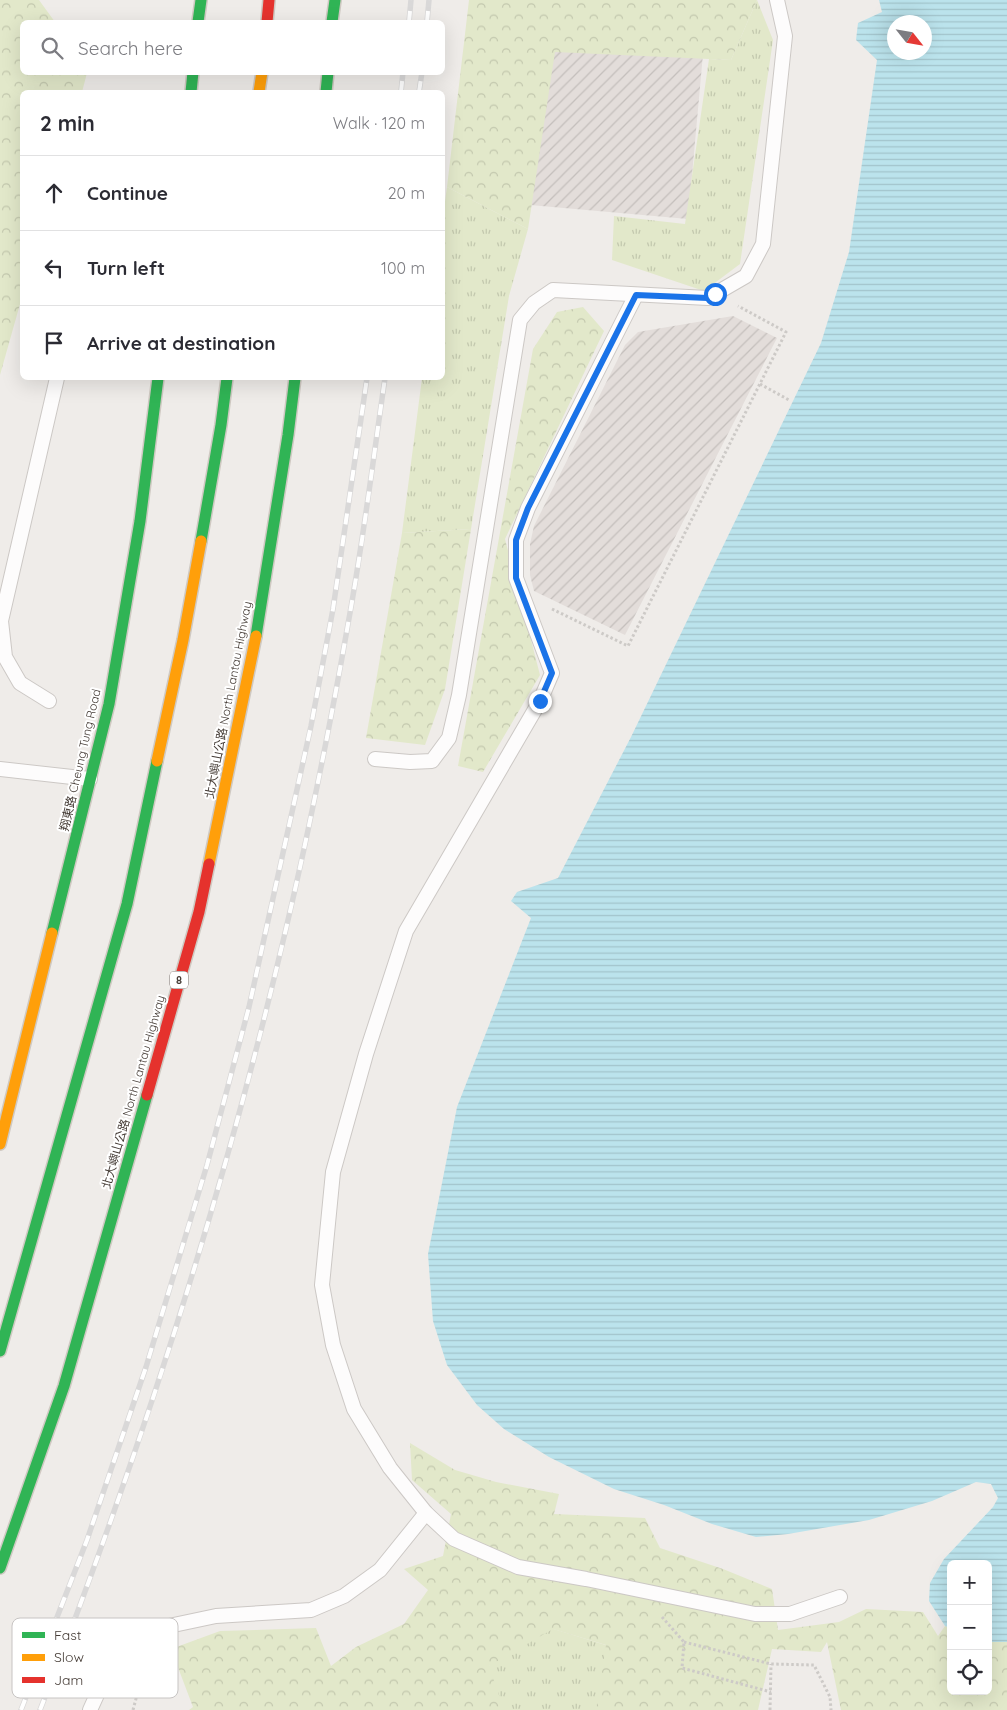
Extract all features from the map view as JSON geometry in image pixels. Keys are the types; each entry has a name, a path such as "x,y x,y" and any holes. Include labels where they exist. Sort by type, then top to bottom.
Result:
{"main road":[{"path":"198,20 200,0"},
{"path":"267,20 269,0"},
{"path":"332,20 335,0"},
{"path":"191,90 193,75"},
{"path":"260,90 262,75"},
{"path":"326,90 328,75"},
{"name":"翔東路 Cheung Tung Road","path":"0,1144 109,704 140,520 158,380"},
{"path":"0,1351 127,904 183,640 220,435 227,380"},
{"name":"北大嶼山公路 North Lantau Highway","path":"0,1568 64,1386 199,912 253,658 295,380"}],"lane":[{"path":"374,759 410,762 432,761 449,738 459,695 520,320 534,303 553,290 708,298 746,276 763,244 785,36 778,0"},
{"path":"636,295 525,516 516,540 516,578 552,673 540,701 406,931 366,1054 333,1172 322,1285 333,1346 354,1409 390,1468 426,1513 454,1538 518,1567 755,1614 790,1614 840,1597"},
{"path":"49,701 20,682 6,657 1,622 57,380"},
{"path":"0,770 90,779"},
{"path":"178,1624 216,1616 311,1610 344,1596 380,1570 426,1513"},
{"path":"90,1710 95,1698"}],"path":[{"path":"522,595 628,646 786,332 715,294"},
{"path":"760,384 789,400"},
{"path":"639,1590 684,1642 771,1664 814,1665 830,1698 832,1710"},
{"path":"684,1642 682,1668 771,1692"},
{"path":"770,1710 771,1664"}],"shaded area":[{"path":"545,41 703,54 688,219 530,205"},
{"path":"733,316 777,338 625,635 534,591 530,575 530,544 534,526 625,345 638,332"}],"green space":[{"path":"0,0 39,0 54,20 20,20 20,75 86,75 83,90 20,90 20,304 0,375"},
{"path":"469,0 757,0 731,60 555,52 528,229 447,187"},
{"path":"757,0 773,40 740,264 704,291 612,260 614,216 685,224 709,59 731,60"},
{"path":"447,187 528,229 509,296 471,529 402,533 422,380 445,380 445,201"},
{"path":"583,307 604,331 505,539 540,675 483,772 458,766 533,349 557,312"},
{"path":"471,529 445,689 425,745 366,738 402,533"},
{"path":"410,1443 455,1470 496,1482 559,1494 554,1514 645,1518 660,1548 723,1569 772,1589 778,1630 839,1622 866,1609 923,1612 938,1636 945,1626 947,1627 947,1695 992,1695 992,1642 1007,1642 1007,1710 841,1710 827,1642 821,1652 772,1649 758,1710 596,1710 606,1645 553,1629 489,1666 504,1710 189,1710 193,1707 178,1667 178,1646 220,1631 316,1628 331,1666 356,1647 404,1624 428,1590 404,1569 443,1556 451,1514 412,1480"},
{"path":"544,1626 612,1647 597,1710 499,1710 483,1670"}],"water":[{"path":"879,0 1007,0 1007,1642 992,1642 992,1560 947,1560 947,1627 929,1601 930,1583 944,1559 993,1507 998,1498 991,1484 976,1482 932,1501 869,1520 788,1534 756,1537 712,1524 664,1505 614,1489 549,1457 504,1429 477,1405 447,1365 433,1321 428,1254 457,1107 531,918 511,901 517,892 558,878 631,737 821,343 849,252 877,60 856,40 858,23 882,12"}],"railway":[{"path":"409,20 411,0"},
{"path":"427,20 429,0"},
{"path":"401,90 403,75"},
{"path":"419,90 422,75"},
{"path":"57,1618 87,1540 146,1367 207,1165 249,1007 311,726 333,609 367,380"},
{"path":"75,1618 119,1498 189,1285 221,1177 279,959 333,708 358,563 385,380"},
{"path":"21,1710 26,1698"},
{"path":"40,1710 45,1698"}],"traffic: fast":[{"path":"198,20 201,0"},
{"path":"332,20 335,0"},
{"path":"191,90 193,75"},
{"path":"326,90 328,75"},
{"path":"52,933 109,704 140,521 158,380"},
{"path":"201,541 227,380"},
{"path":"256,636 288,435 295,380"},
{"path":"0,1351 127,904 157,761"},
{"path":"0,1568 64,1386 147,1095"}],"traffic: slow":[{"path":"259,90 262,75"},
{"path":"157,761 183,640 201,541"},
{"path":"209,864 256,636"},
{"path":"0,1144 52,933"}],"traffic: jam":[{"path":"267,20 269,0"},
{"path":"147,1095 199,912 209,864"}],"route":[{"path":"540,701 552,673 516,578 516,540 528,508 636,295 708,298 715,294"}]}
